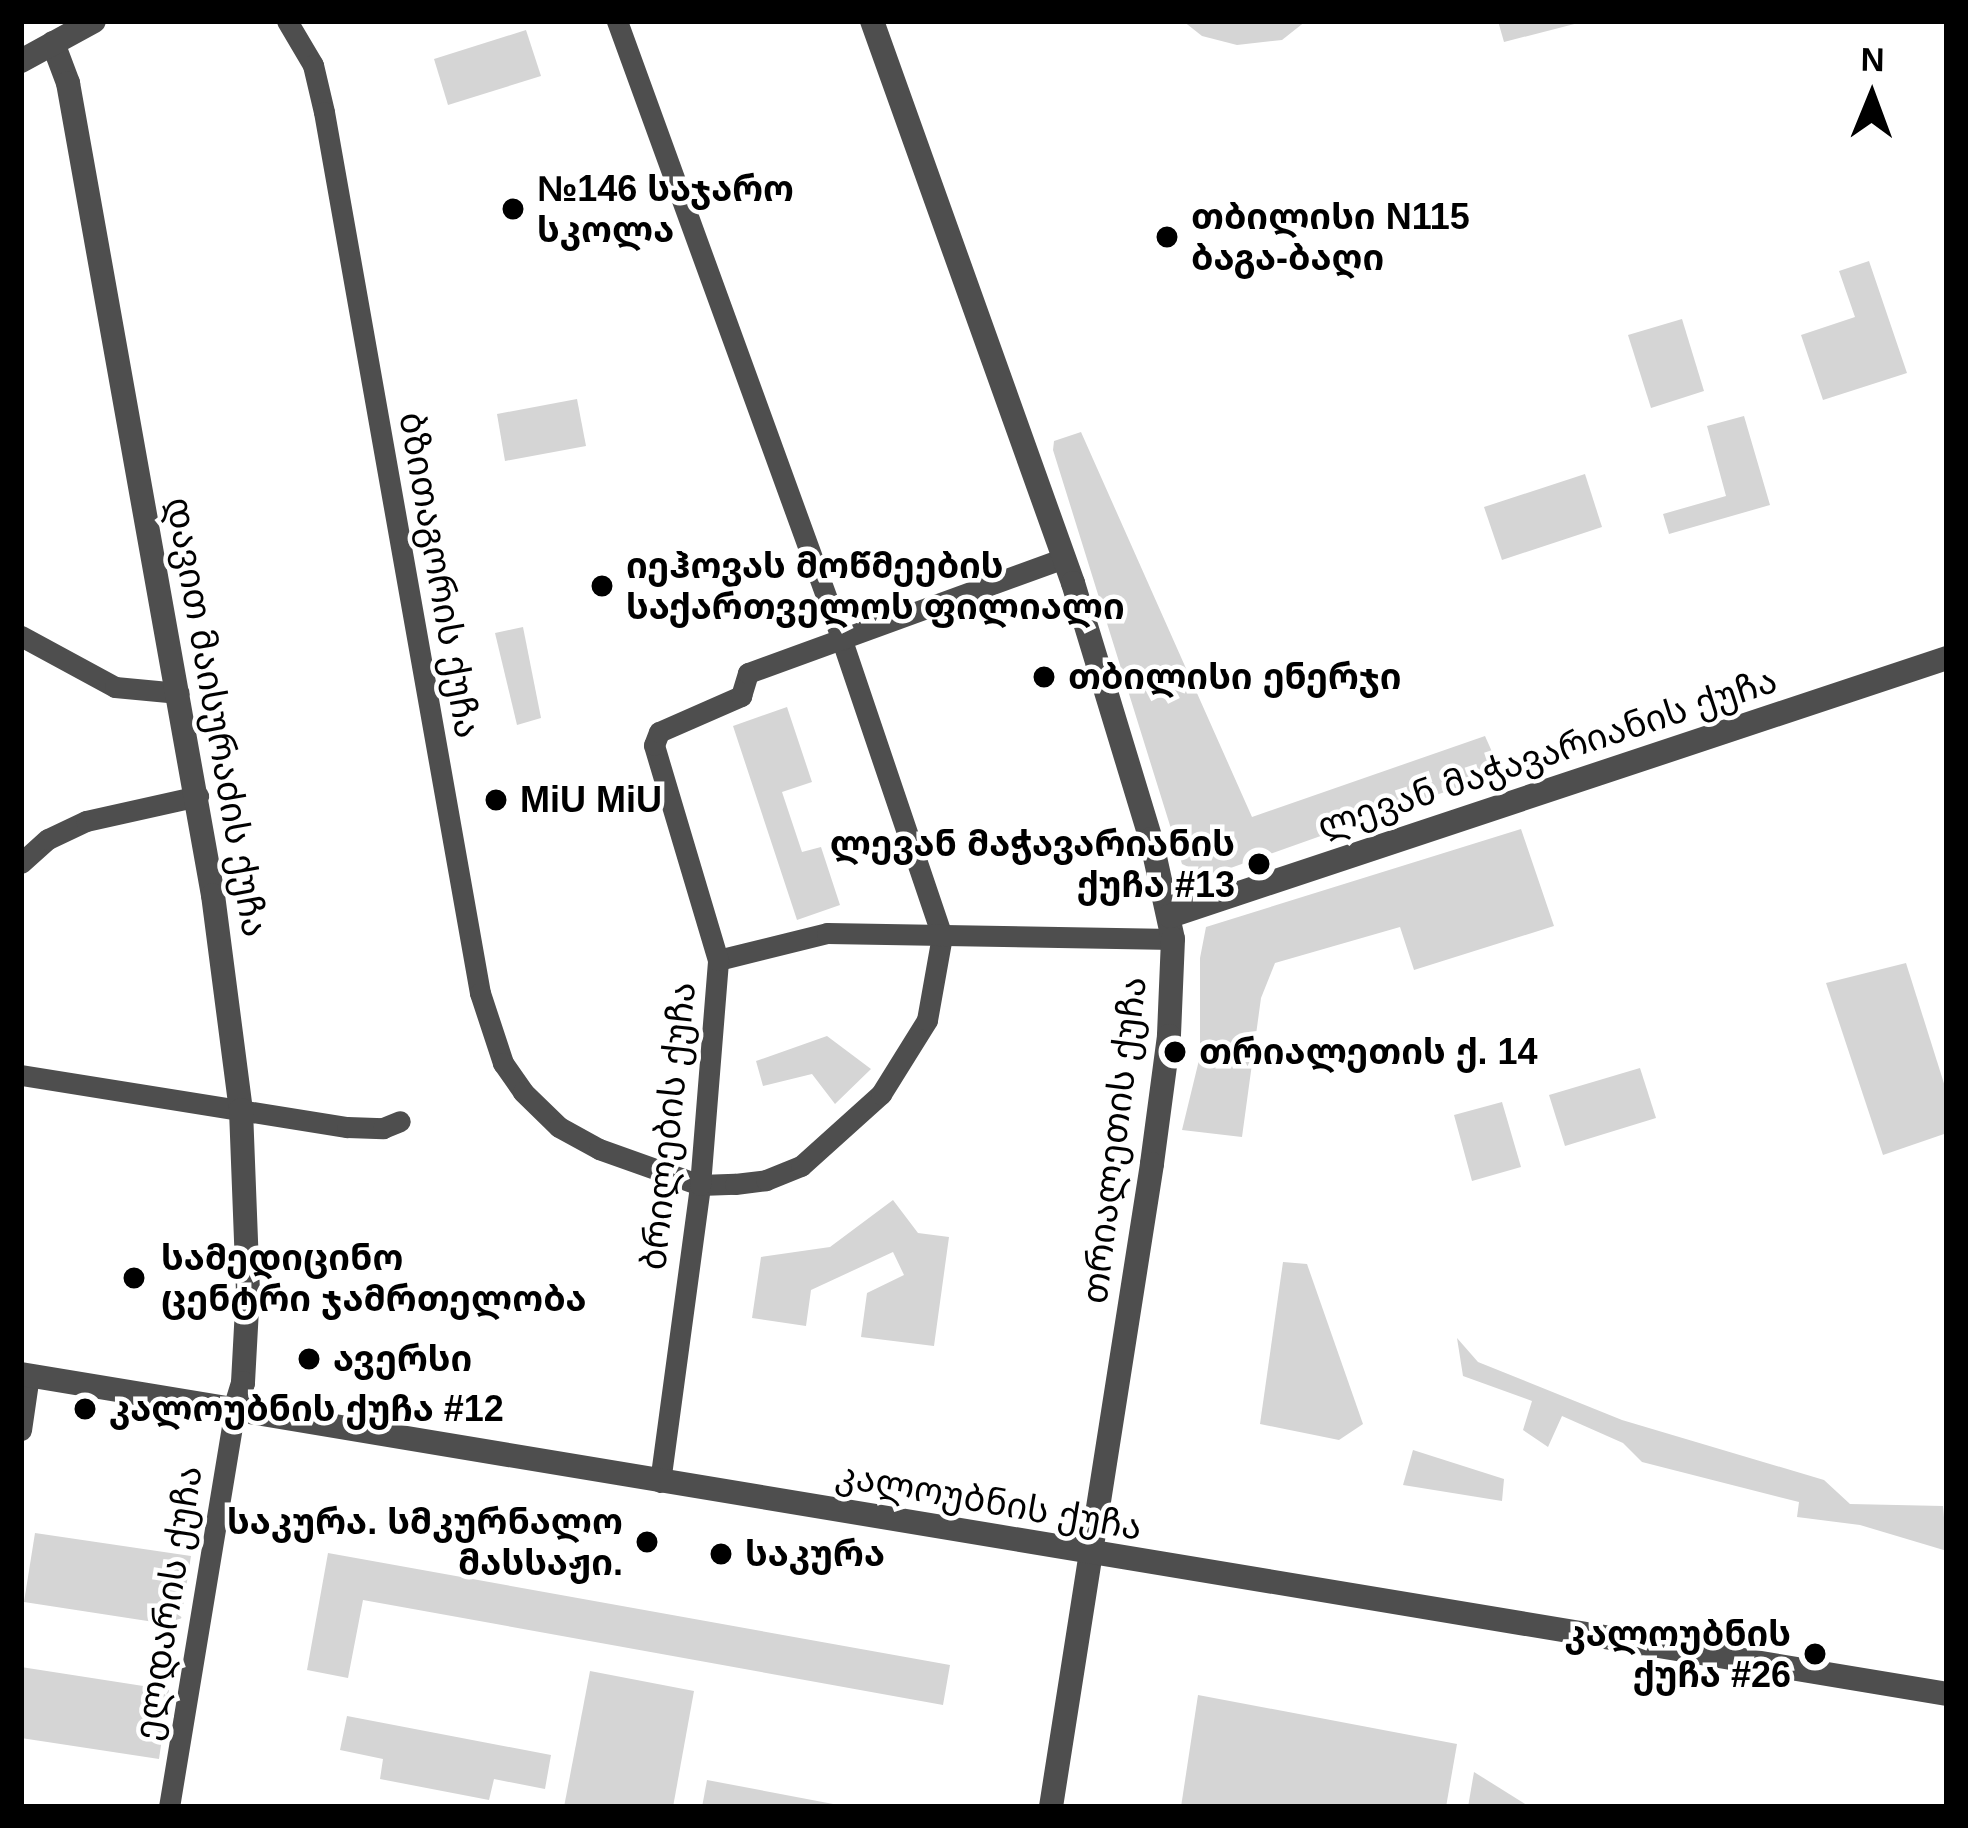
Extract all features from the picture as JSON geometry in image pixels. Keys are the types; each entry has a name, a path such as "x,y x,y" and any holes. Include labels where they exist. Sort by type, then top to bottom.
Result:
{"street":[{"path":"21,61 94,21"},
{"name":"ბზითაგორის ქუჩა","path":"287,21 313,65 324,112 480,993 503,1063 523,1092 559,1127 599,1149 700,1185 766,1180 801,1166 850,1126 916,1046 935,994 942,936 842,640 617,21"},
{"name":"თრიალეთის ქუჩა","path":"872,21 1064,558 1172,927 1169,1036 1158,1121 1051,1807"},
{"name":"დავით მაისურაძის ქუჩა","path":"53,43 68,83 198,796 241,1110 248,1290 243,1383 235,1410"},
{"name":"ბრილების ქუჩა","path":"660,1482 700,1185 718,959 655,745 658,732 742,697 748,673 1064,558"},
{"path":"21,636 115,687 179,693"},
{"name":"ლევან მაჭავარიანის ქუჩა","path":"718,959 827,933 942,936 1172,927 1947,658"},
{"path":"21,863 48,839 86,821 198,796"},
{"path":"21,1075 364,1129 400,1121"},
{"path":"21,1430 25,1374"},
{"name":"კალოუბნის ქუჩა","path":"25,1374 1088,1555 1947,1694"},
{"name":"ელდარის ქუჩა","path":"169,1807 235,1410"}],"shaded area":[{"path":"1183,21 1306,21 1282,40 1237,45 1202,36"},
{"path":"1498,21 1586,21 1504,42"},
{"path":"526,30 541,76 448,105 434,59"},
{"path":"1869,261 1907,373 1823,400 1801,335 1855,317 1839,271"},
{"path":"1682,319 1704,391 1651,408 1628,335"},
{"path":"577,399 586,446 505,461 497,414"},
{"path":"1744,416 1770,505 1669,534 1663,514 1726,496 1707,426"},
{"path":"1081,432 1252,817 1485,736 1501,772 1208,876 1182,864 1053,450 1054,441"},
{"path":"1585,474 1602,527 1502,560 1484,507"},
{"path":"523,627 541,718 517,725 495,633"},
{"path":"787,707 812,782 782,792 802,852 821,847 840,905 797,920 733,726"},
{"path":"1521,829 1554,926 1414,970 1400,927 1275,963 1261,998 1242,1137 1182,1130 1200,1056 1200,958 1206,927"},
{"path":"1906,963 1947,1093 1947,1133 1883,1155 1826,983"},
{"path":"827,1036 871,1069 835,1104 812,1074 763,1086 756,1061"},
{"path":"1640,1068 1656,1118 1565,1146 1549,1095"},
{"path":"1502,1102 1521,1167 1472,1181 1454,1115"},
{"path":"893,1200 918,1233 949,1237 934,1346 861,1337 867,1293 904,1275 893,1252 811,1290 806,1326 752,1318 761,1257 830,1247"},
{"path":"1283,1262 1307,1264 1363,1424 1339,1440 1260,1424"},
{"path":"1457,1338 1478,1362 1622,1420 1824,1480 1850,1504 1943,1506 1947,1551 1860,1525 1797,1517 1799,1502 1642,1462 1623,1443 1562,1416 1548,1447 1523,1430 1532,1401 1463,1376"},
{"path":"1413,1450 1504,1479 1502,1501 1403,1485"},
{"path":"35,1533 191,1556 180,1626 24,1602"},
{"path":"328,1553 950,1665 943,1705 363,1600 348,1678 307,1670"},
{"path":"21,1667 169,1690 159,1759 21,1738"},
{"path":"590,1671 694,1691 673,1807 564,1807"},
{"path":"1198,1695 1457,1744 1446,1807 1181,1807"},
{"path":"347,1716 551,1755 545,1789 494,1779 489,1800 380,1779 383,1759 340,1750"},
{"path":"1474,1772 1530,1807 1468,1807"},
{"path":"707,1780 849,1807 702,1807"}],"place":[{"name":"№146 საჯარო სკოლა","path":"513,209"},
{"name":"თბილისი N115 ბაგა-ბაღი","path":"1167,237"},
{"name":"იეჰოვას მოწმეების საქართველოს ფილიალი","path":"602,586"},
{"name":"თბილისი ენერჯი","path":"1044,677"},
{"name":"MiU MiU","path":"496,800"},
{"name":"ლევან მაჭავარიანის ქუჩა #13","path":"1259,864"},
{"name":"თრიალეთის ქ. 14","path":"1175,1052"},
{"name":"სამედიცინო ცენტრი ჯამრთელობა","path":"134,1278"},
{"name":"ავერსი","path":"309,1359"},
{"name":"კალოუბნის ქუჩა #12","path":"85,1409"},
{"name":"საკურა. სმკურნალო მასსაჟი.","path":"647,1542"},
{"name":"საკურა","path":"721,1554"},
{"name":"კალოუბნის ქუჩა #26","path":"1815,1654"}]}
